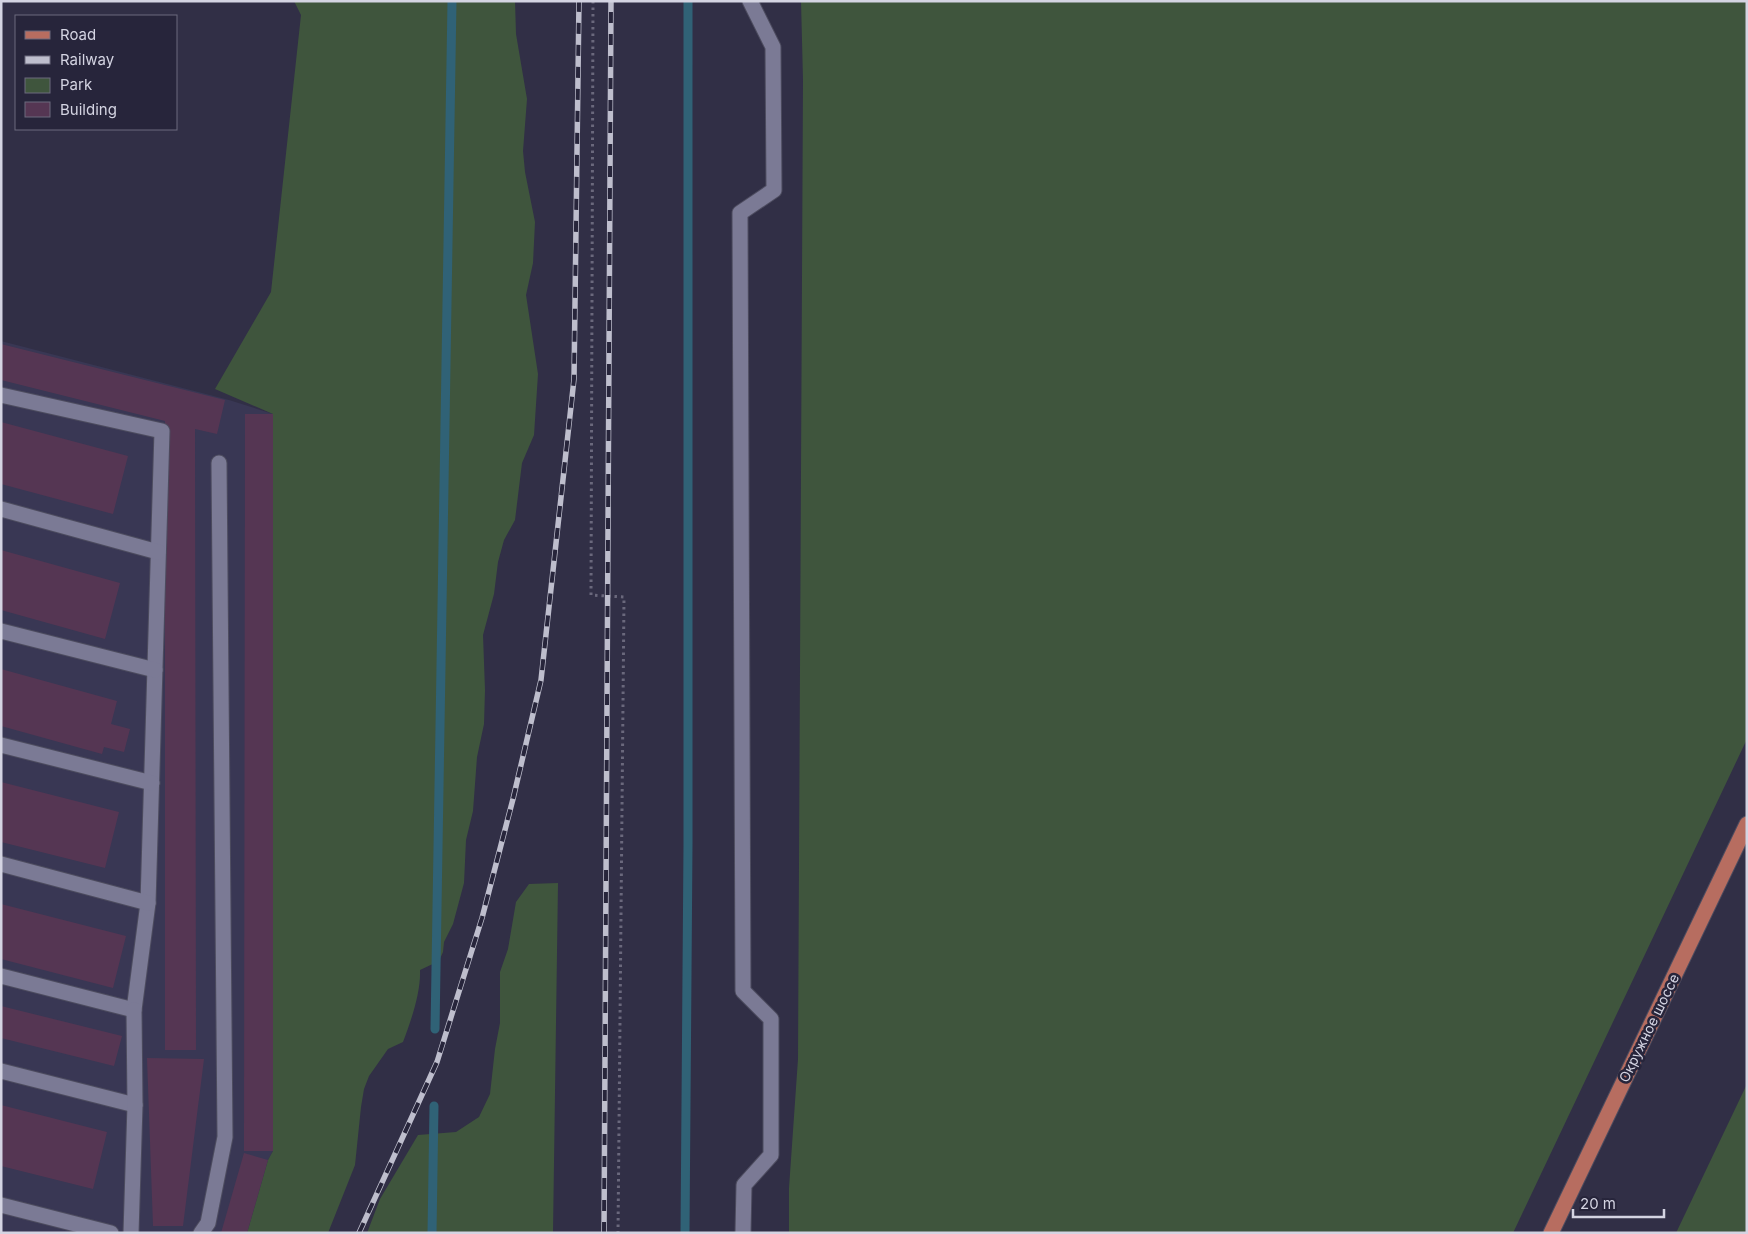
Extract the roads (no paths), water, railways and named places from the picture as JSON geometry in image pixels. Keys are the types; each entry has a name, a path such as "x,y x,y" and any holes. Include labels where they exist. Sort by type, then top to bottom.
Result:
{"main road":[{"name":"Окружное шоссе","path":"1552,1233 1747,824"}],"lane":[{"path":"743,1233 744,1185 771,1155 771,1019 743,991 740,213 774,190 773,48 750,1"},
{"path":"1,395 162,431 148,903 134,1010 135,1105 131,1233"},
{"path":"201,1233 208,1223 225,1137 219,463"},
{"path":"1,509 158,552"},
{"path":"1,631 155,670"},
{"path":"1,745 152,783"},
{"path":"1,864 148,903"},
{"path":"1,976 134,1010"},
{"path":"1,1071 135,1105"},
{"path":"1,1205 111,1233"}],"waterway":[{"path":"435,1029 452,1"},
{"path":"685,1233 688,844 688,1"},
{"path":"432,1233 434,1106"}],"railway":[{"path":"359,1233 437,1062 482,918 541,680 574,379 579,1"},
{"path":"604,1233 611,1"}]}
